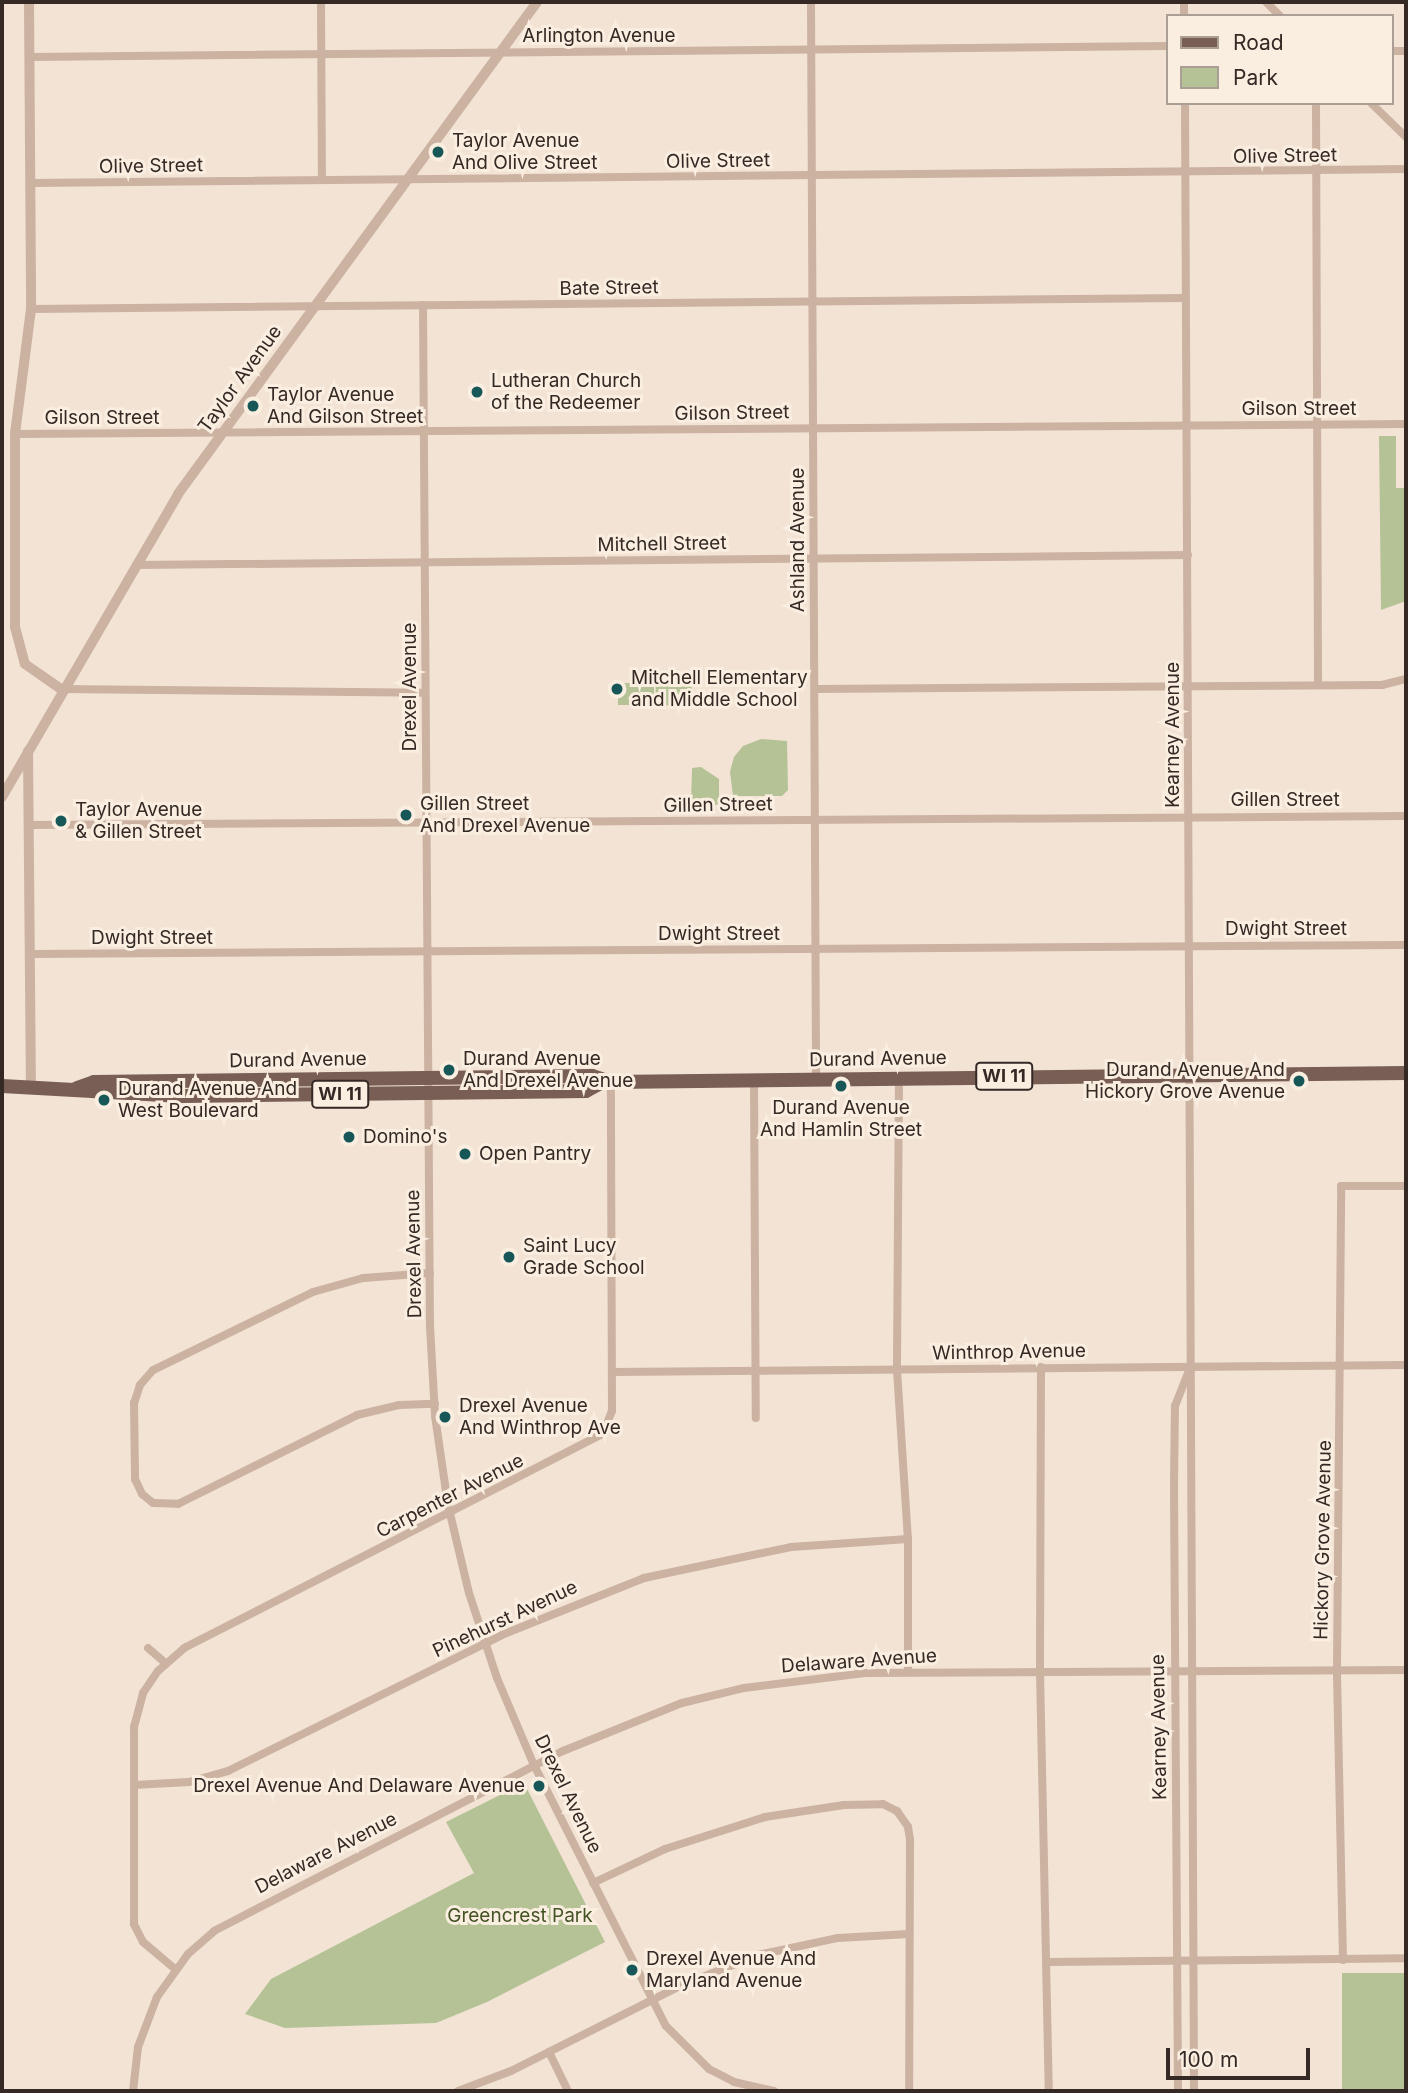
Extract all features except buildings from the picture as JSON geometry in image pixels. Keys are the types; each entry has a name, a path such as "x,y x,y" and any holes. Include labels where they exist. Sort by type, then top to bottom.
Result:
{"main road":[{"name":"Durand Avenue","path":"2,1086 77,1088 91,1094 124,1096 428,1085 590,1090 606,1082 1406,1073"}],"street":[{"path":"29,2 31,309 15,435 16,643 29,668 61,689 425,693"},
{"path":"321,2 322,180"},
{"name":"Taylor Avenue","path":"2,797 61,689 136,565 221,434 537,2"},
{"name":"Ashland Avenue","path":"811,2 816,1079"},
{"name":"Arlington Avenue","path":"30,57 1166,46"},
{"name":"Kearney Avenue","path":"1185,105 1194,2091"},
{"path":"1316,105 1318,685"},
{"path":"1373,105 1406,137"},
{"name":"Olive Street","path":"31,183 1406,169"},
{"name":"Bate Street","path":"31,309 1186,298"},
{"name":"Drexel Avenue","path":"423,305 430,1273 435,1404 450,1514 485,1643 534,1765 673,2036 699,2062 734,2082 774,2091"},
{"name":"Gilson Street","path":"15,435 1406,424"},
{"name":"Mitchell Street","path":"136,565 1188,555"},
{"path":"815,689 1382,685 1406,679"},
{"path":"27,748 32,954 31,1087"},
{"name":"Gillen Street","path":"30,825 1406,816"},
{"name":"Dwight Street","path":"32,954 1406,945"},
{"path":"899,1077 897,1370 908,1539 908,1671"},
{"path":"754,1080 756,1418"},
{"name":"Carpenter Avenue","path":"175,1969 143,1942 134,1924 135,1718 152,1679 165,1663 184,1648 603,1434 611,1419 606,1082"},
{"name":"Hickory Grove Avenue","path":"1343,1960 1336,1669 1341,1186 1406,1186"},
{"path":"430,1273 363,1278 313,1292 153,1370 136,1395 134,1473 142,1494 157,1504 178,1504 356,1415 399,1405 435,1404"},
{"name":"Winthrop Avenue","path":"612,1372 1406,1364"},
{"name":"Kearney Avenue","path":"1178,2091 1174,1672 1175,1406 1192,1366"},
{"path":"1041,1367 1040,1672 1049,1962 1049,2091"},
{"name":"Pinehurst Avenue","path":"134,1785 189,1782 228,1771 485,1643 573,1603 717,1559 791,1547 908,1539"},
{"path":"148,1648 165,1663"},
{"name":"Delaware Avenue","path":"133,2091 143,2030 175,1969 200,1942 236,1916 534,1765 622,1725 744,1688 807,1677 908,1671 1406,1670"},
{"path":"593,1882 665,1849 765,1817 844,1805 883,1804 897,1811 908,1827 910,1840 909,2091"},
{"path":"458,2091 549,2052 653,2000 758,1955 838,1938 909,1934"},
{"path":"1049,1962 1406,1958"},
{"path":"549,2052 568,2091"}],"green space":[{"path":"1379,436 1396,436 1396,488 1406,488 1406,601 1381,610"},
{"path":"618,683 654,683 654,705 618,705"},
{"path":"656,683 692,684 691,706 655,705"},
{"path":"761,739 787,741 788,790 782,796 733,796 730,772 734,757 743,746"},
{"path":"701,767 719,779 719,805 691,805 692,768"},
{"name":"Greencrest Park","path":"524,1783 605,1942 487,2002 436,2023 285,2028 245,2014 271,1979 474,1873 446,1822"},
{"path":"1342,1973 1406,1973 1406,2091 1342,2091"}],"place":[{"name":"Taylor Avenue And Olive Street","path":"438,152"},
{"name":"Lutheran Church of the Redeemer","path":"477,392"},
{"name":"Taylor Avenue And Gilson Street","path":"253,406"},
{"name":"Mitchell Elementary and Middle School","path":"617,689"},
{"name":"Gillen Street And Drexel Avenue","path":"406,815"},
{"name":"Taylor Avenue & Gillen Street","path":"61,821"},
{"name":"Durand Avenue And Drexel Avenue","path":"449,1070"},
{"name":"Durand Avenue And Hickory Grove Avenue","path":"1299,1081"},
{"name":"Durand Avenue And Hamlin Street","path":"841,1086"},
{"name":"Durand Avenue And West Boulevard","path":"104,1100"},
{"name":"Domino's","path":"349,1137"},
{"name":"Open Pantry","path":"465,1154"},
{"name":"Saint Lucy Grade School","path":"509,1257"},
{"name":"Drexel Avenue And Winthrop Ave","path":"445,1417"},
{"name":"Drexel Avenue And Delaware Avenue","path":"539,1786"},
{"name":"Drexel Avenue And Maryland Avenue","path":"632,1970"}]}
